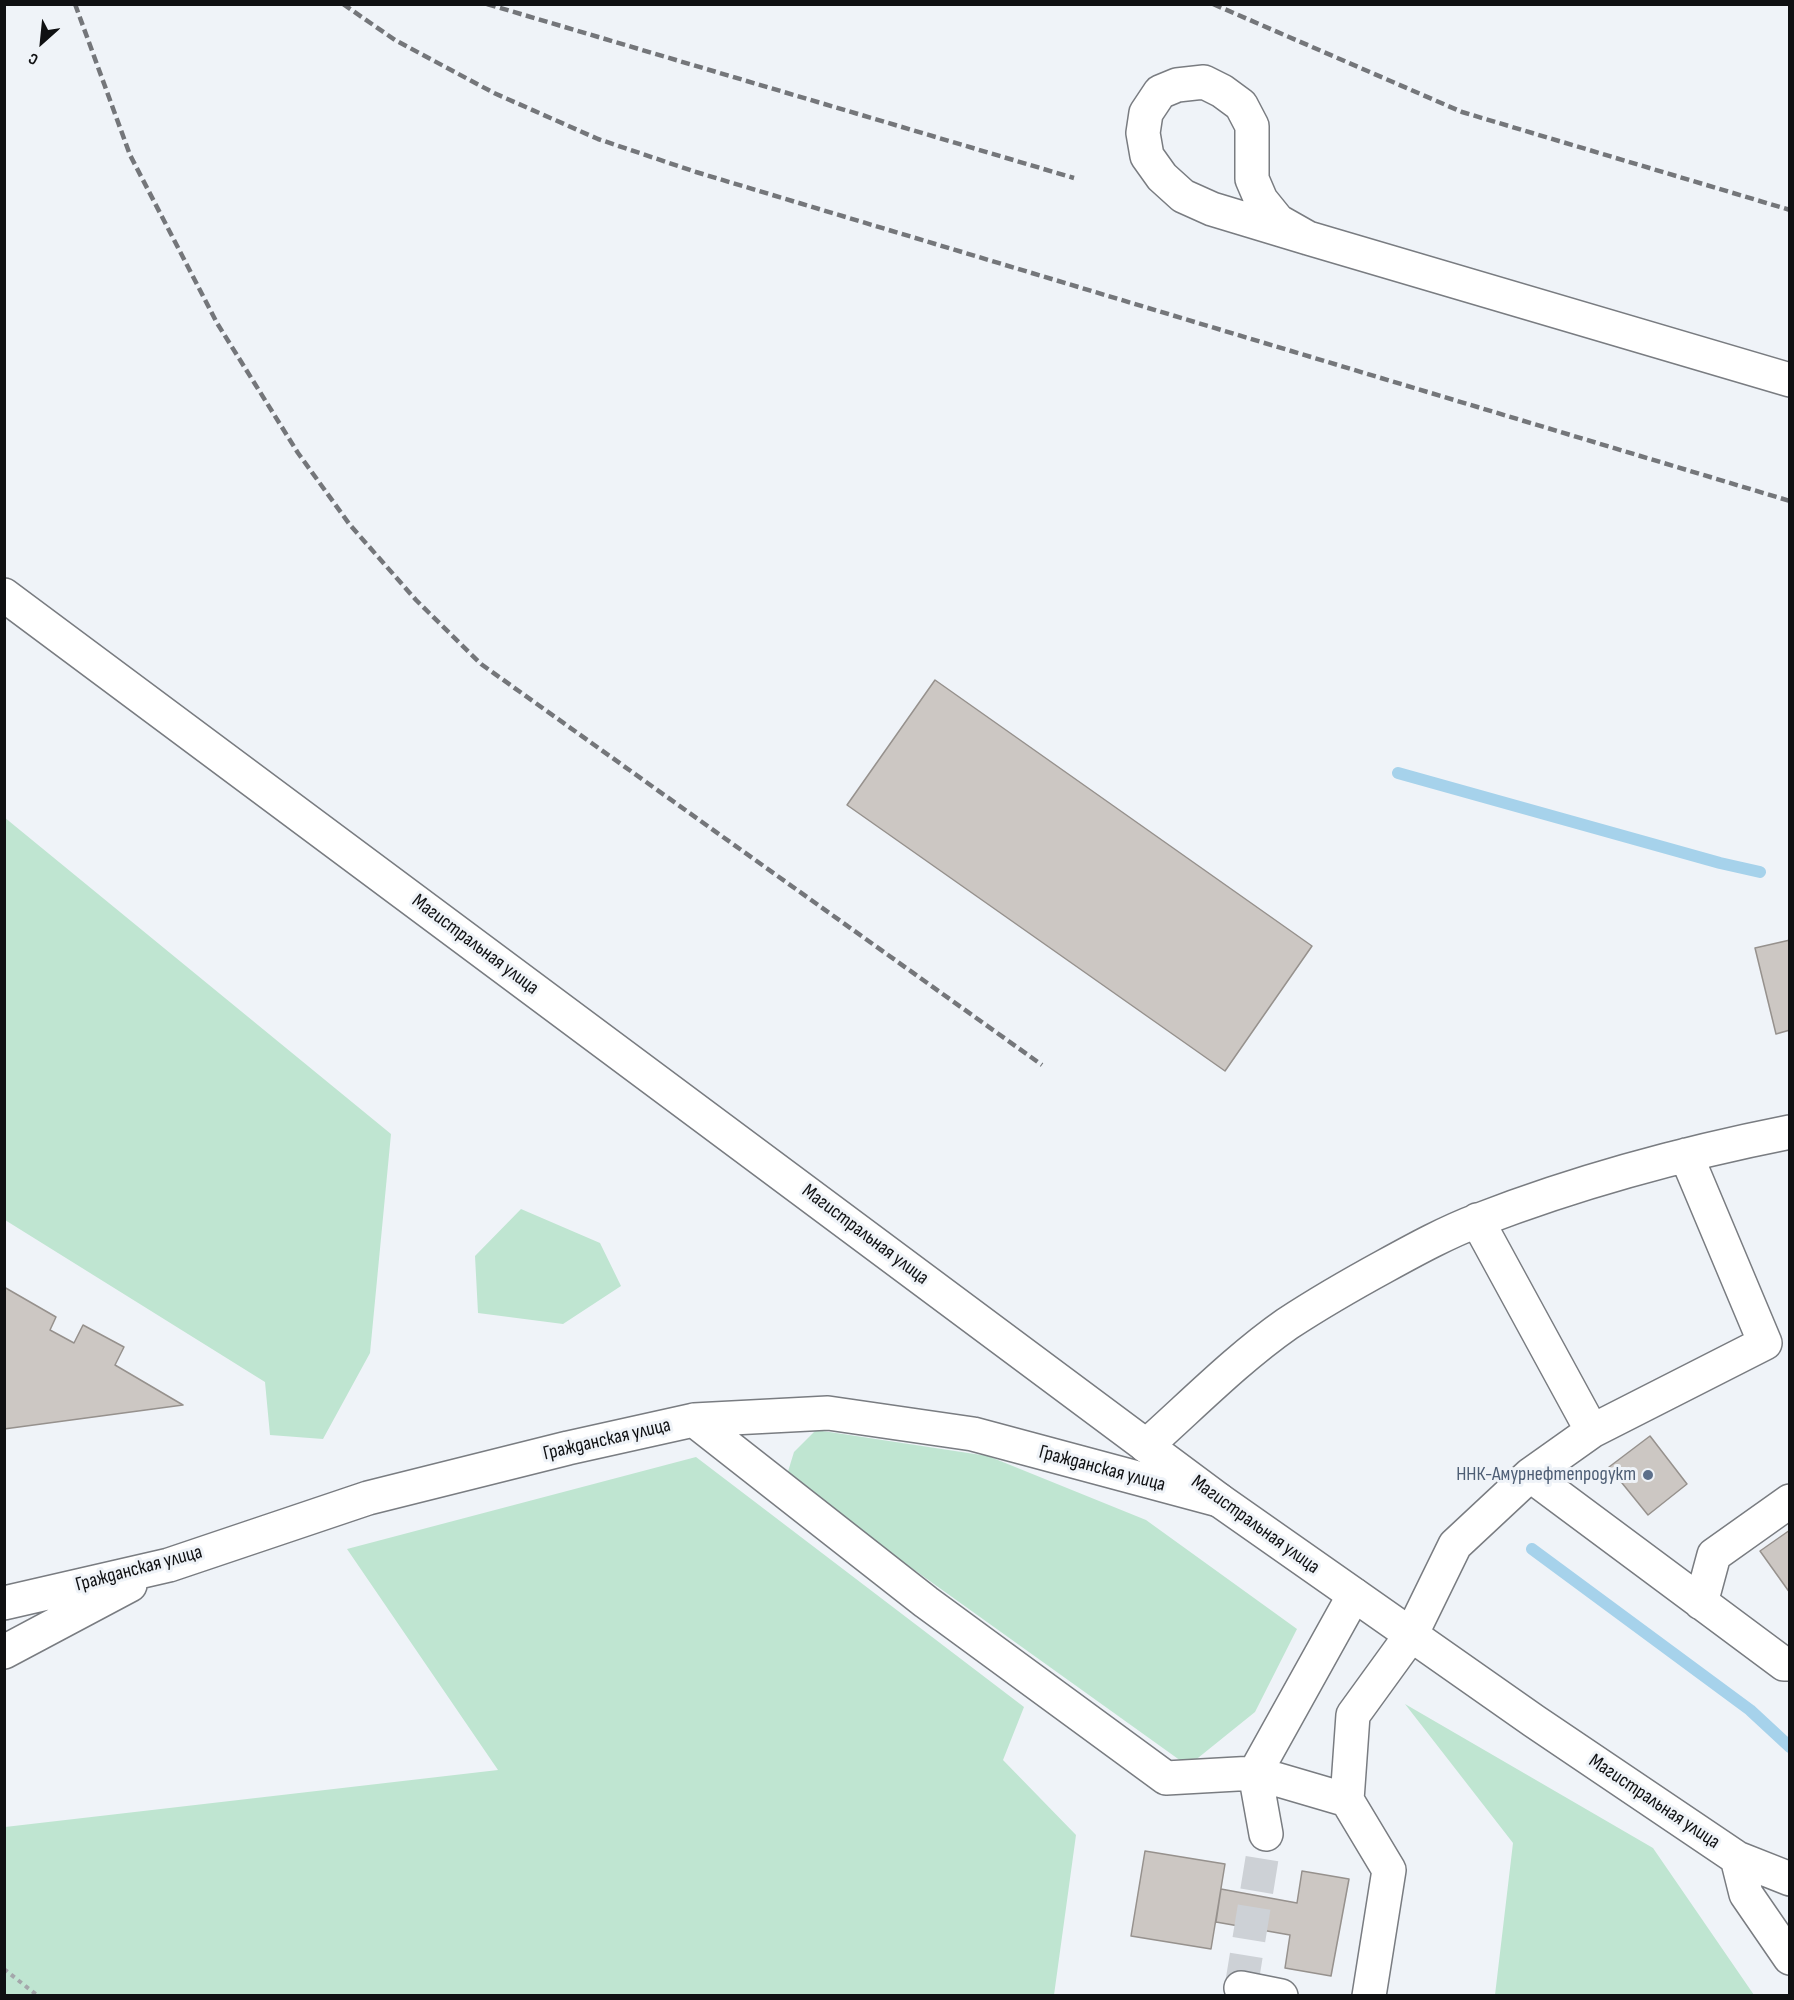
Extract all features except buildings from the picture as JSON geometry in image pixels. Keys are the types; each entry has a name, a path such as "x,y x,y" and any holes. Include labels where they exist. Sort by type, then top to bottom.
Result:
{"main road":[{"path":"1308,238 1278,221 1261,200 1252,179 1252,126 1241,105 1204,82 1177,85 1160,92 1146,113 1143,133 1147,156 1162,177 1183,196 1212,209 1308,238 1790,380"},
{"name":"Магистральная улица","path":"4,595 1219,1500 1411,1635 1737,1858"},
{"path":"1146,1446 1223,1376 1286,1325 1391,1263 1478,1220 1572,1187 1686,1155 1790,1132"},
{"path":"1369,1995 1389,1870 1347,1800 1353,1716 1411,1635 1455,1545 1530,1475 1592,1431 1766,1343 1686,1155"},
{"path":"1478,1220 1592,1431"},
{"name":"Гражданская улица","path":"4,1603 169,1565 368,1498 568,1448 694,1420 828,1413 973,1434 1219,1500"},
{"path":"694,1420 926,1602 1166,1778 1255,1773 1347,1800"},
{"path":"1530,1475 1784,1664 1790,1664"},
{"path":"1701,1603 1714,1555 1790,1501"},
{"path":"4,1652 169,1565"},
{"path":"1266,1834 1255,1773 1354,1595"},
{"path":"1737,1858 1790,1866"},
{"path":"1737,1858 1790,1879"},
{"path":"1737,1858 1790,1920"},
{"path":"1737,1858 1746,1894 1790,1958"},
{"path":"1241,1988 1281,1995"}],"path":[{"path":"4,1969 38,1995"}],"green space":[{"path":"4,817 391,1134 370,1353 323,1439 270,1435 265,1382 5,1220"},
{"path":"521,1209 600,1243 621,1286 563,1324 478,1313 475,1256"},
{"path":"816,1430 988,1456 1146,1520 1297,1629 1255,1712 1188,1766 786,1478 794,1452"},
{"path":"696,1457 1024,1707 1003,1760 1076,1835 1054,1995 5,1995 5,1827 498,1770 347,1549"},
{"path":"1405,1704 1653,1848 1754,1995 1495,1995 1513,1843"}],"waterway":[{"path":"1398,773 1720,863 1760,872"},
{"path":"1532,1549 1750,1710 1790,1747"}],"tunnel":[{"path":"1241,1988 1266,1834"}],"railway":[{"path":"75,4 130,155 217,323 298,453 350,525 416,600 481,664 1042,1065"},
{"path":"343,4 395,40 494,93 598,139 696,172 1790,501"},
{"path":"487,4 1074,178"},
{"path":"1213,4 1462,112 1790,210"}],"place":[{"name":"ННК-Амурнефтепродукт","path":"1648,1475"}]}
